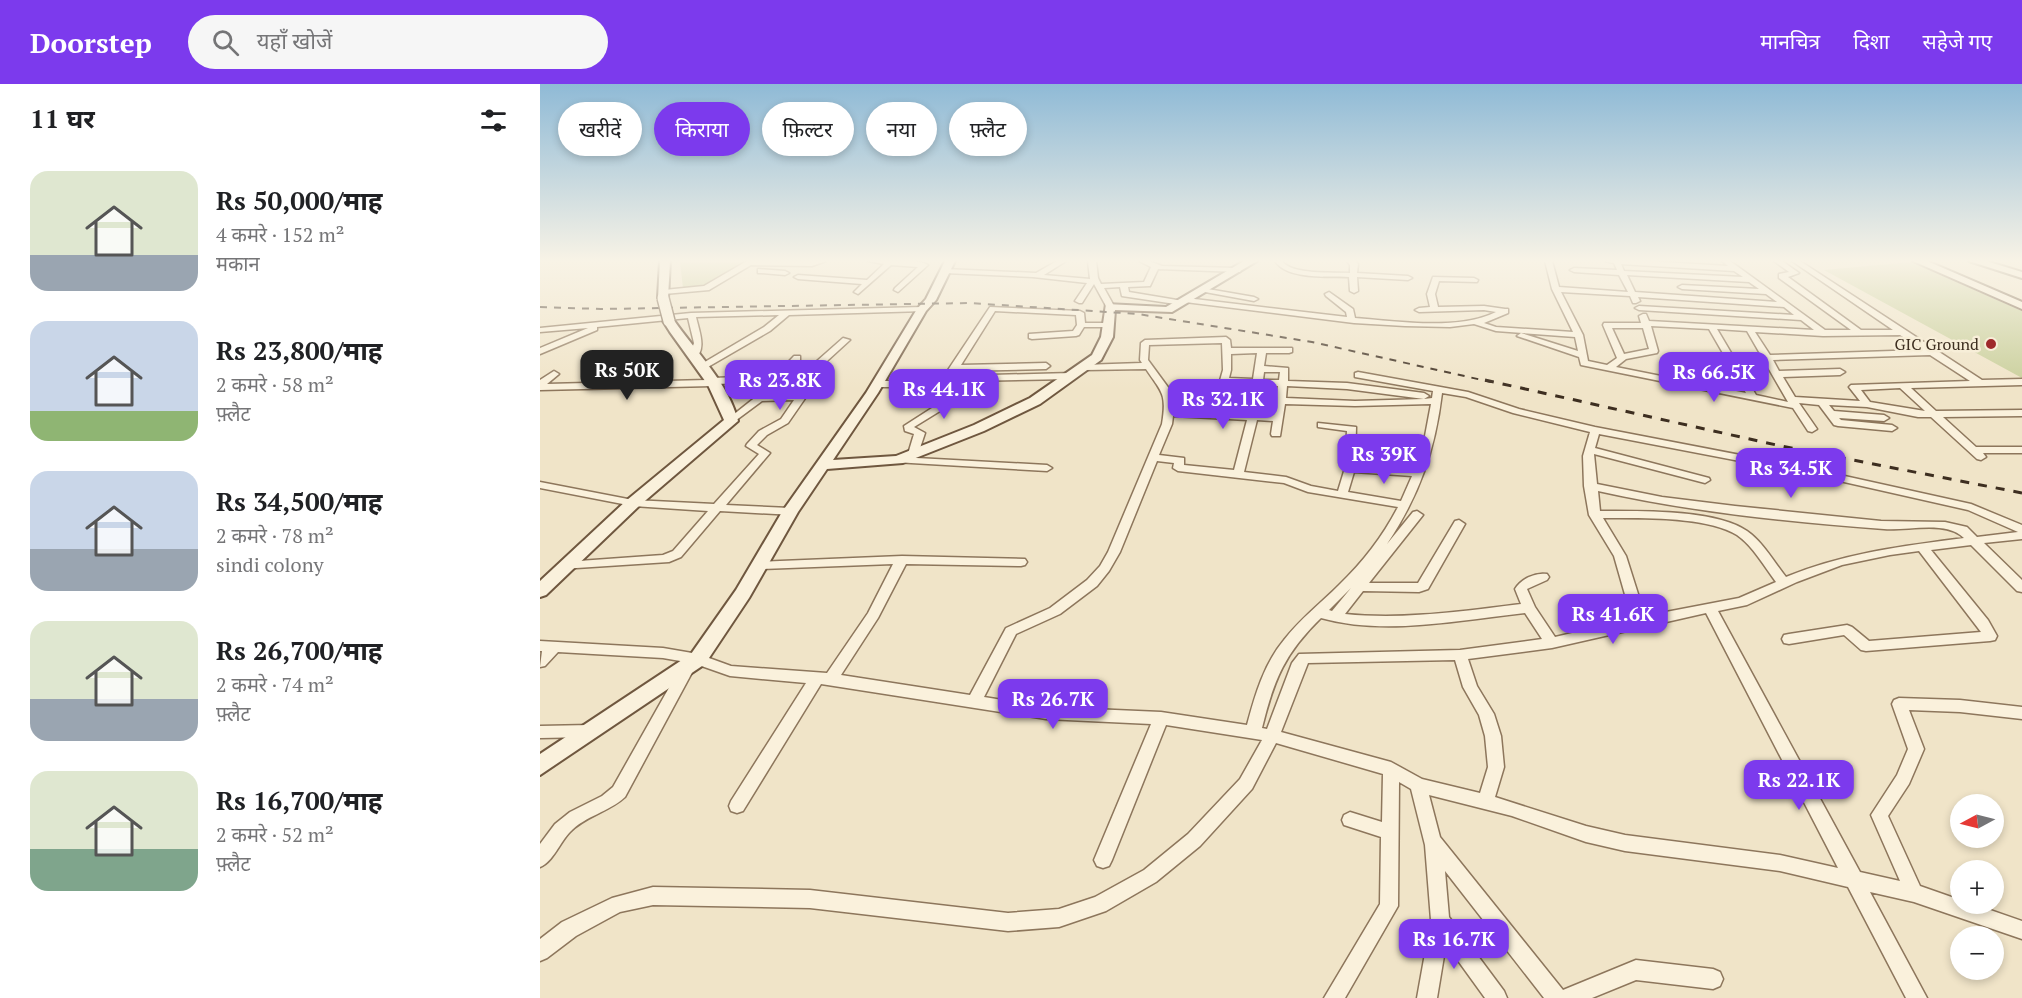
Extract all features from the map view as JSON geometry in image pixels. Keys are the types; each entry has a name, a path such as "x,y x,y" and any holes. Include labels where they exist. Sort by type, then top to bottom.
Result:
{"street":[{"path":"666,304 669,321 729,406 731,421"},
{"path":"540,859 557,834 569,822 610,800 619,792 693,663 743,594 790,512 877,384 927,304"},
{"path":"898,460 1035,401 1085,367 1102,350 1109,325 1110,306 1166,310 1180,304"},
{"path":"1201,304 1418,326 1459,326 1495,318 1505,311 1497,309 1419,310"},
{"path":"1341,304 1350,311 1351,318"},
{"path":"1433,304 1434,309"},
{"path":"1563,304 1579,335 1586,363 1794,403 1867,405 1935,414 2022,413"},
{"path":"1610,368 1621,358 1654,351 1637,304"},
{"path":"1764,304 1786,305 1823,333"},
{"path":"1820,304 1860,333"},
{"path":"1859,304 1930,352 1980,382"},
{"path":"1639,308 1803,318"},
{"path":"540,330 691,315 922,309"},
{"path":"947,379 993,309 1080,313 1081,325 1074,334 1032,336"},
{"path":"697,362 766,329 789,311"},
{"path":"691,315 698,343 697,362"},
{"path":"540,351 608,323"},
{"path":"1476,323 1583,355"},
{"path":"1081,325 1109,325"},
{"path":"1621,358 1607,325 1711,326 1823,333 1902,332"},
{"path":"1711,326 1752,396"},
{"path":"1491,328 1579,335"},
{"path":"1749,328 1812,429"},
{"path":"791,396 812,370 846,340"},
{"path":"974,702 1011,631 1055,611 1092,583 1105,568 1114,552 1167,424 1169,413 1170,404 1167,393 1144,360 1145,343 1225,340 1225,381 1221,394"},
{"path":"1237,474 1253,417 1262,350"},
{"path":"1226,351 1289,350"},
{"path":"1766,358 1930,352"},
{"path":"1824,356 1854,387 1867,405"},
{"path":"540,591 553,572 760,398 797,358"},
{"path":"954,368 1046,366"},
{"path":"1085,367 1147,366"},
{"path":"1261,369 1284,369 1285,383 1276,434"},
{"path":"1776,374 1840,372"},
{"path":"540,386 554,374"},
{"path":"1358,375 1440,395"},
{"path":"877,384 924,383 932,380 964,378 1071,376"},
{"path":"913,454 920,433 909,429 909,426 950,401 964,378"},
{"path":"540,386 777,379"},
{"path":"1225,381 1285,383 1481,398 1516,411 1595,430 1812,472 1971,507 2022,529"},
{"path":"1854,387 2022,382"},
{"path":"1902,385 1977,454 2022,450"},
{"path":"1167,393 1221,394 1256,399 1360,405 1440,395"},
{"path":"1253,732 1271,673 1288,645 1376,551 1405,505 1420,473 1431,439 1440,395"},
{"path":"553,572 673,557 719,510 765,453 751,446 763,433 785,421 801,396 760,398"},
{"path":"1822,402 1838,423 1892,428"},
{"path":"1169,413 1278,418"},
{"path":"1830,414 1884,418"},
{"path":"1322,424 1351,428 1350,468 1342,495"},
{"path":"1595,430 1588,450 1590,486 1595,515 1620,556 1640,622"},
{"path":"1588,450 1705,480"},
{"path":"1153,458 1180,460 1178,468 1286,480 1308,489 1405,505"},
{"path":"822,465 898,460 1047,468"},
{"path":"1350,468 1420,473"},
{"path":"540,485 633,503 719,510 790,512"},
{"path":"1590,486 1675,502 1881,525 1952,526 1963,530 2022,588"},
{"path":"1335,617 1417,515"},
{"path":"1595,515 1659,517 1732,527 1747,537 1784,583"},
{"path":"1357,588 1419,588 1460,524"},
{"path":"540,951 569,929 618,904 653,896 810,899 1008,922 1059,918 1099,905 1124,892 1150,876 1194,840 1246,784 1272,735 1299,663 1304,658 1460,655 1552,643 1640,622 1742,602 1839,562 1922,547 2022,535"},
{"path":"1789,639 1844,630 1851,632 1866,646 1990,636 1983,623 1922,547"},
{"path":"760,565 902,560 1021,562"},
{"path":"736,806 824,679 873,615 902,560"},
{"path":"1543,578 1521,586 1529,608 1552,643"},
{"path":"1318,612 1347,620 1444,617 1529,608"},
{"path":"1710,608 1857,881 1917,998"},
{"path":"540,662 547,646 663,653 693,663 730,671 824,679 1046,713 1161,718 1272,735 1390,769 1418,784 1586,834 1625,843 1780,863 1914,893 2022,930"},
{"path":"1460,655 1468,683 1486,714 1493,736 1496,767 1485,803"},
{"path":"540,766 693,663"},
{"path":"1914,893 1879,815 1903,779 1916,749 1899,704 1960,706 2022,713"},
{"path":"1103,860 1161,718"},
{"path":"540,732 592,731"},
{"path":"1334,998 1389,906 1390,769"},
{"path":"1418,784 1432,842 1436,847 1440,920 1427,998"},
{"path":"1350,820 1389,832"},
{"path":"1432,842 1557,998"},
{"path":"1440,920 1497,998"},
{"path":"1569,998 1636,970 1713,979"}],"green space":[{"path":"1886,304 2005,304 2022,311 2022,378"}],"railway":[{"path":"540,307 601,309 930,304"},
{"path":"980,304 1138,314 1312,342 1491,382"},
{"path":"1485,380 1781,446 2022,493"}],"place":[{"name":"GIC Ground","path":"1991,344"}]}
